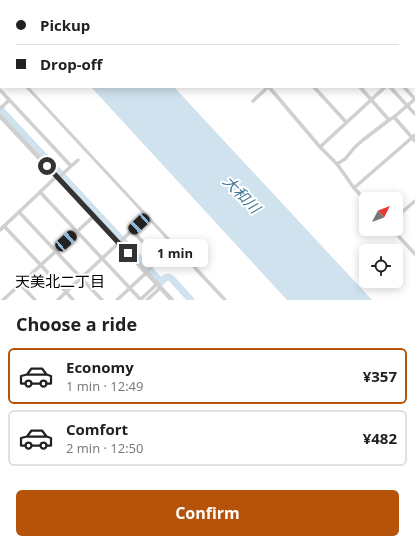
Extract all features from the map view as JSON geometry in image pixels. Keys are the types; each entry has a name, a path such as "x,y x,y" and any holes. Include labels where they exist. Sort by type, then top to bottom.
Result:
{"street":[{"path":"28,88 225,300"},
{"path":"253,101 267,88"},
{"path":"269,88 320,147 337,164 359,193"},
{"path":"315,88 346,122"},
{"path":"361,88 389,120"},
{"path":"320,147 384,88"},
{"path":"391,88 415,114"},
{"path":"337,164 363,140 415,99 405,88"},
{"path":"0,90 71,166"},
{"path":"0,109 9,100"},
{"path":"0,116 172,300"},
{"path":"394,117 413,136 415,141"},
{"path":"354,188 413,136"},
{"path":"0,230 40,192 78,160"},
{"path":"40,192 140,300 158,286"},
{"path":"403,211 415,201"},
{"path":"19,212 102,300"},
{"path":"3,300 94,216"},
{"path":"58,300 139,224"},
{"path":"4,226 73,300"},
{"path":"132,231 159,260"},
{"path":"398,236 415,254"},
{"path":"117,300 166,254"},
{"path":"20,284 35,300"},
{"path":"147,300 158,286"}],"water":[{"name":"大和川","path":"92,88 175,88 359,286 359,288 361,288 372,300 287,300"}],"waterway":[{"path":"0,109 161,282"},
{"path":"159,284 165,278 171,278 191,300"}],"district":[{"name":"天美北二丁目","path":"60,281"}],"route":[{"path":"47,166 128,253"}]}
